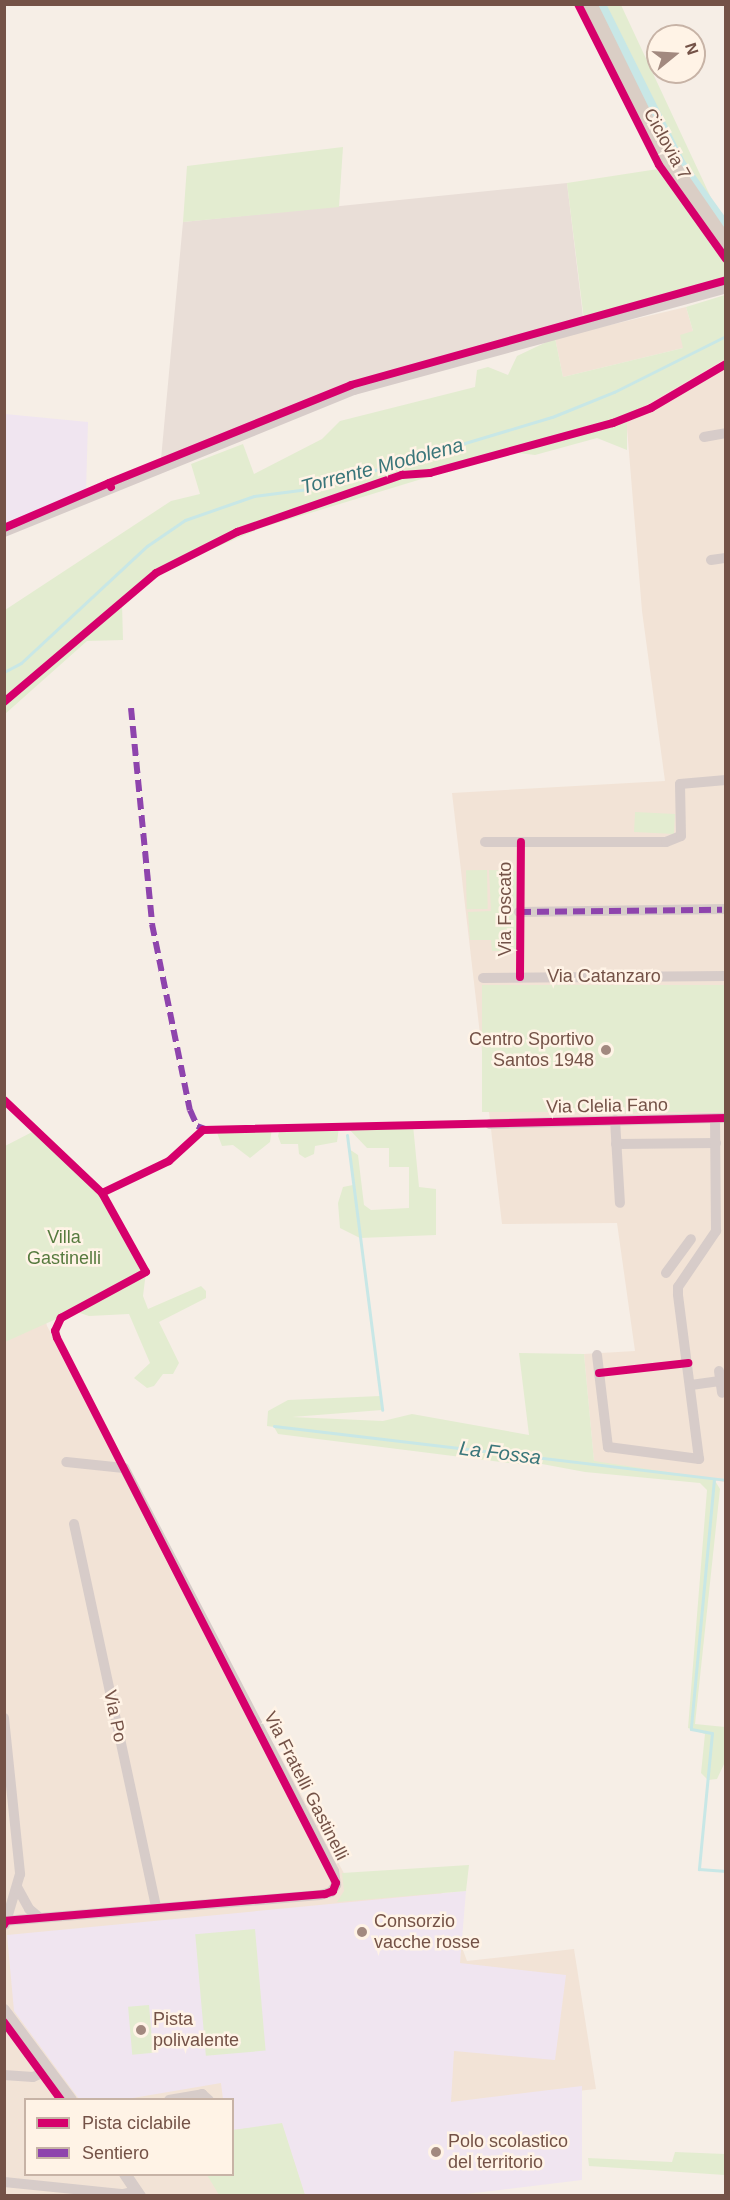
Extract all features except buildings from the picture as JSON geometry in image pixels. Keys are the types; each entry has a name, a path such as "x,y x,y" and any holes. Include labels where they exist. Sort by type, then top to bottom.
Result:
{"main road":[{"path":"589,4 660,148 726,244"}],"street":[{"path":"4,531 33,520 63,514 111,487 354,389 726,287"},
{"path":"704,437 726,433"},
{"path":"711,560 726,558"},
{"path":"484,842 666,842 681,836 680,784 726,780"},
{"name":"Via Foscato","path":"519,912 724,910"},
{"name":"Via Catanzaro","path":"483,978 726,976"},
{"path":"597,1355 608,1447 694,1461 699,1459 678,1287 716,1232 716,1143 720,1118"},
{"name":"Via Clelia Fano","path":"490,1124 720,1118"},
{"path":"615,1120 620,1203"},
{"path":"616,1144 716,1143"},
{"path":"666,1273 691,1239"},
{"path":"680,1255 695,1264"},
{"path":"691,1385 720,1382"},
{"name":"Via Fratelli Gastinelli","path":"5,1922 325,1894 335,1889 336,1880 124,1468 66,1462"},
{"name":"Via Po","path":"74,1524 156,1908"},
{"path":"4,1718 20,1874 5,1922"},
{"path":"17,1887 29,1910 40,1918"},
{"path":"4,2010 70,2098"},
{"path":"4,2075 33,2077 49,2070"},
{"path":"180,2098 202,2094 207,2098"},
{"path":"126,2176 138,2193"},
{"path":"4,2182 123,2194 138,2193"}],"shaded area":[{"path":"567,183 584,325 330,398 168,464 161,459 183,222"},
{"path":"686,307 693,331 683,348 563,377 555,338"},
{"path":"725,359 725,1482 594,1462 584,1354 635,1351 617,1223 502,1224 452,793 665,781 642,611 626,416"},
{"path":"5,414 88,422 86,491 5,526"},
{"path":"4,1146 47,1326 346,1877 434,1871 467,1961 574,1949 596,2089 282,2123 305,2195 5,2196"},
{"path":"466,1891 460,1963 566,1975 555,2060 454,2051 451,2102 582,2086 582,2180 449,2196 305,2195 282,2124 234,2130 234,2098 223,2098 221,2083 133,2098 78,2098 14,2011 7,1935"}],"green space":[{"path":"597,5 621,5 646,59 646,84 658,84 720,217 725,215 725,226 664,141"},
{"path":"343,147 339,207 183,222 187,166"},
{"path":"658,169 725,262 725,278 584,320 567,183"},
{"path":"725,295 725,359 627,416 627,450 597,438 535,455 510,452 261,528 163,570 122,604 123,640 87,641 5,714 5,610 171,501 200,494 191,464 243,444 254,474 322,439 340,421 475,387 477,370 488,367 508,375 517,356 555,338 563,377 683,348 680,335 693,331 686,307"},
{"path":"635,812 675,814 674,834 634,832"},
{"path":"466,870 487,870 488,909 467,909"},
{"path":"489,870 516,871 517,951 492,951 491,940 470,940 468,912 491,911"},
{"name":"Centro Sportivo Santos 1948","path":"482,985 725,985 725,1112 482,1112"},
{"path":"413,1125 419,1187 436,1189 436,1235 360,1238 340,1228 338,1203 343,1187 353,1185 349,1149 358,1155 364,1205 371,1210 409,1208 409,1167 389,1167 389,1148 367,1148 347,1127"},
{"path":"339,1127 337,1142 315,1146 314,1154 305,1158 299,1154 298,1144 281,1144 278,1136 280,1128"},
{"path":"272,1128 270,1142 250,1158 233,1145 222,1146 216,1130"},
{"name":"Villa Gastinelli","path":"38,1129 100,1194 144,1271 110,1291 146,1272 143,1296 148,1309 201,1286 206,1291 206,1298 159,1322 179,1363 173,1374 163,1374 154,1386 147,1388 134,1378 150,1363 129,1314 89,1316 74,1311 5,1342 5,1146"},
{"path":"519,1353 584,1354 594,1461 714,1479 720,1489 695,1724 725,1727 725,1762 717,1779 708,1780 701,1773 705,1734 688,1728 707,1490 700,1483 585,1472 542,1464 538,1458 528,1465 278,1434 274,1427 267,1426 268,1411 288,1400 380,1396 382,1410 292,1417 383,1421 412,1414 529,1435"},
{"path":"469,1865 466,1891 337,1902 344,1891 342,1873"},
{"path":"255,1929 266,2051 206,2056 195,1934"},
{"name":"Pista polivalente","path":"149,2005 153,2053 132,2055 128,2007"},
{"path":"282,2123 305,2195 219,2195 208,2176 234,2176 234,2130"},
{"path":"675,2152 725,2154 725,2175 589,2166 588,2158 672,2162"}],"waterway":[{"path":"601,4 680,162 726,226"},
{"name":"Torrente Modolena","path":"4,672 21,663 147,546 185,520 254,496 315,488 552,417 614,392 726,336"},
{"path":"347,1135 382,1410"},
{"name":"La Fossa","path":"274,1426 726,1480"},
{"path":"714,1479 691,1729 712,1733 699,1869 726,1871"}],"marked path":[{"path":"131,708 152,924 190,1110 197,1126 208,1130"},
{"path":"519,912 722,910"}],"cycle path":[{"name":"Ciclovia 7","path":"578,4 659,165 726,259"},
{"path":"111,487 109,483 351,385 726,280"},
{"path":"4,702 156,573 237,532 402,475 430,473 613,423 651,408 726,364"},
{"path":"4,528 109,483"},
{"path":"520,977 521,842"},
{"path":"4,1100 102,1193 146,1272 61,1318 55,1331 57,1338 336,1883 333,1891 325,1894 6,1921 4,1925"},
{"path":"102,1193 169,1161 203,1130 726,1118"},
{"path":"599,1373 688,1363"},
{"path":"4,2022 60,2098"}],"place":[{"name":"Centro Sportivo Santos 1948","path":"606,1050"},
{"name":"Consorzio vacche rosse","path":"362,1932"},
{"name":"Pista polivalente","path":"141,2030"},
{"name":"Polo scolastico del territorio","path":"436,2152"}]}
